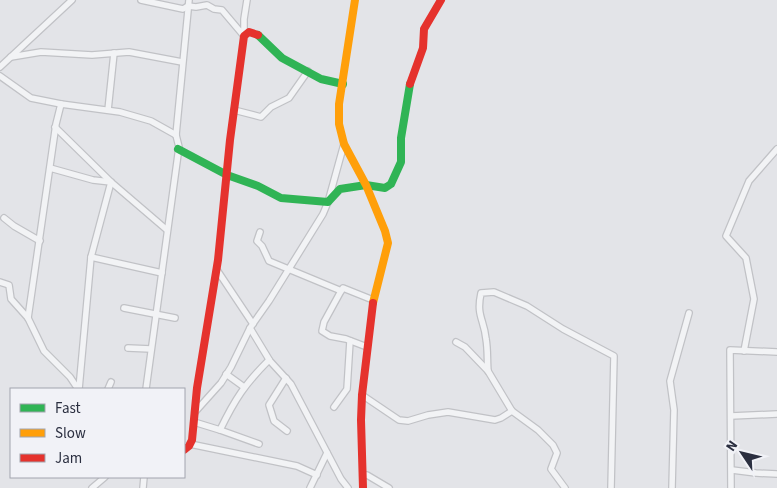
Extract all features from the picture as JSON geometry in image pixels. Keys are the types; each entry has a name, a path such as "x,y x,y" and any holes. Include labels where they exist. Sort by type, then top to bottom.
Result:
{"street":[{"path":"0,67 72,0"},
{"path":"141,0 183,9 189,3"},
{"path":"185,449 190,444 194,422 197,388 217,270 247,0"},
{"path":"355,0 347,46 339,115 340,132 386,230 388,244 371,312 362,395 364,488"},
{"path":"194,412 226,374 251,326 289,270 328,202 340,189 366,185 385,188 391,184 401,162 401,138 410,83 423,48 424,29 441,0"},
{"path":"189,3 196,8 207,5 214,9 222,10 244,36"},
{"path":"146,388 178,149 176,135 189,3"},
{"path":"244,36 249,32 256,33 282,58 321,79 343,84"},
{"path":"11,57 41,52 92,55 129,52 182,62"},
{"path":"108,110 114,53"},
{"path":"234,110 261,117 271,107 289,98 308,71"},
{"path":"0,76 31,98 120,112 152,121 176,135"},
{"path":"28,318 55,127 61,104"},
{"path":"55,127 111,182 167,230"},
{"path":"328,202 344,144"},
{"path":"178,149 227,175 258,186 281,198 328,202"},
{"path":"744,351 754,299 746,258 726,236 749,181 777,149"},
{"path":"50,168 93,180 111,182"},
{"path":"79,388 91,257 111,182"},
{"path":"4,218 40,241"},
{"path":"260,232 257,241 262,246 269,261 341,291"},
{"path":"91,257 162,273"},
{"path":"217,270 269,360 286,378 299,399 341,479 348,488"},
{"path":"0,282 9,285 11,299 28,318 44,351 70,376 78,388"},
{"path":"368,348 322,332 324,322 343,288 374,300"},
{"path":"488,371 486,339 479,316 478,304 481,293 494,292 527,306 563,329 614,356 611,488"},
{"path":"124,308 175,318"},
{"path":"672,488 674,410 670,381 689,313"},
{"path":"334,407 347,389 350,341"},
{"path":"456,342 465,347 488,371 512,411 538,430 553,445 557,453 551,469 565,488"},
{"path":"128,348 151,349"},
{"path":"731,488 730,350 777,352"},
{"path":"220,430 233,402 269,360"},
{"path":"226,374 244,387"},
{"path":"286,378 269,404 274,421 287,431"},
{"path":"108,388 111,382"},
{"path":"362,395 399,420 408,421 448,412 495,420 502,418 512,411"},
{"path":"731,416 777,414"},
{"path":"194,422 259,444"},
{"path":"190,444 297,466 317,475"},
{"path":"310,488 327,453"},
{"path":"732,470 777,474"},
{"path":"363,476 367,475 389,488"},
{"path":"92,488 104,478"}],"traffic: fast":[{"path":"258,35 282,58 321,79 343,84"},
{"path":"178,149 227,175 258,186 281,198 328,202 340,189 366,185 385,188 391,184 401,162 401,138 410,84"}],"traffic: slow":[{"path":"355,0 339,104 339,124 344,144 366,185 388,243 373,303"}],"traffic: jam":[{"path":"410,84 423,48 424,29 441,0"},
{"path":"185,449 192,440 197,388 218,260 230,140 244,36 249,32 258,35"},
{"path":"363,488 362,395 373,303"}]}
